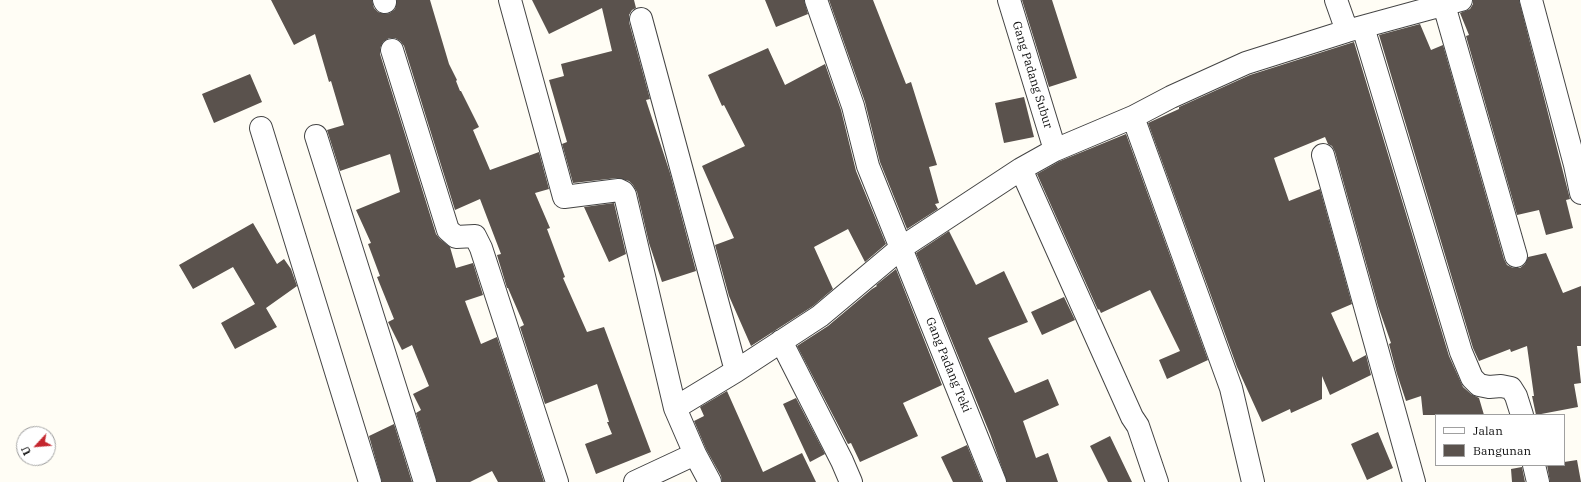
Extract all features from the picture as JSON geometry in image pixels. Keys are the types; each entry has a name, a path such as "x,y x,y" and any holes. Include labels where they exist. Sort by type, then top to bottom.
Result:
{"street":[{"path":"510,0 564,197 619,190 625,195 675,408 695,454 710,482"},
{"name":"Gang Padang Teki","path":"816,0 853,106 868,166 995,482"},
{"name":"Gang Padang Subur","path":"1009,0 1055,150"},
{"path":"1336,0 1355,29 1461,352 1472,378 1479,385 1511,388 1516,396 1522,414"},
{"path":"1531,0 1575,165 1581,193"},
{"path":"675,408 736,371 820,316 901,248 1021,169 1055,150 1133,117 1171,97 1246,63 1355,29 1453,2 1516,256"},
{"path":"641,19 736,371"},
{"path":"392,50 448,230 456,237 475,236 481,248 557,482"},
{"path":"1133,117 1231,388 1253,482"},
{"path":"261,128 370,482"},
{"path":"316,136 425,482"},
{"path":"1323,155 1414,482"},
{"path":"1021,169 1132,417 1138,426 1157,482"},
{"path":"782,341 851,482"},
{"path":"636,482 695,454"},
{"path":"1534,466 1538,482"}],"building":[{"path":"271,0 372,0 374,8 378,12 385,14 390,13 395,9 397,0 430,0 449,64 457,80 456,81 460,91 479,127 473,130 490,170 539,152 549,189 535,193 550,228 547,229 565,277 563,278 587,332 604,327 651,452 596,474 585,444 612,434 607,422 609,422 597,384 545,404 520,327 524,325 507,288 497,255 501,254 480,199 455,210 404,46 395,38 389,38 383,42 380,48 380,54 436,234 450,247 456,268 473,263 483,295 465,301 481,344 497,337 544,482 498,482 492,471 470,482 437,482 416,413 421,410 413,394 429,386 412,345 402,350 388,322 394,319 377,277 380,276 368,244 371,243 356,210 400,192 390,154 340,171 327,130 344,125 331,81 329,82 315,34 294,45"},
{"path":"532,0 634,0 636,8 632,10 629,15 629,22 650,99 646,100 670,173 696,271 662,282 649,243 637,192 629,181 617,178 573,183 562,144 567,142 549,80 564,76 561,64 612,51 602,8 549,34"},
{"path":"765,0 804,0 808,14 776,27"},
{"path":"829,0 873,0 906,84 911,82 937,165 929,167 939,203 935,204 938,209 907,229 880,162 865,102"},
{"path":"1022,0 1052,0 1077,78 1049,87"},
{"path":"1473,0 1519,0 1570,199 1566,200 1573,228 1546,235 1539,210 1517,215 1466,36 1469,35 1460,13 1470,9 1473,4"},
{"path":"1420,24 1431,50 1443,45 1504,259 1507,265 1513,268 1520,268 1525,264 1528,257 1546,253 1563,293 1581,286 1581,346 1577,346 1581,383 1574,384 1578,407 1536,414 1532,396 1534,396 1527,346 1511,352 1510,349 1479,361 1473,348 1379,35"},
{"path":"1354,42 1449,356 1463,387 1471,394 1479,398 1484,414 1423,415 1421,396 1406,401 1389,344 1391,343 1378,306 1335,152 1332,146 1328,144 1325,137 1274,158 1289,201 1320,189 1352,304 1331,313 1353,362 1366,355 1371,375 1330,395 1322,376 1322,399 1291,413 1290,409 1262,422 1237,367 1148,123 1179,109 1179,107 1250,75"},
{"path":"768,48 785,85 825,64 841,110 856,171 886,244 865,262 848,229 814,247 833,289 813,306 751,346 729,296 715,245 734,238 702,166 745,146 724,105 722,106 708,75"},
{"path":"250,74 262,102 214,123 202,94"},
{"path":"1024,97 1034,137 1004,143 995,103"},
{"path":"1126,134 1208,360 1167,379 1159,360 1180,351 1150,290 1101,313 1099,309 1098,310 1037,174 1060,161"},
{"path":"614,203 626,254 609,262 584,207"},
{"path":"253,223 277,264 284,259 291,269 297,286 266,308 277,327 235,349 221,323 255,304 233,267 193,289 179,265"},
{"path":"949,231 976,285 1004,271 1028,322 988,338 1015,393 1048,379 1059,405 1023,421 1036,458 1048,453 1058,482 1007,482 990,434 916,253"},
{"path":"896,269 942,385 903,403 918,436 860,462 851,443 848,444 797,346 828,326"},
{"path":"1064,297 1075,320 1042,335 1031,312"},
{"path":"727,391 763,472 802,453 816,482 722,482 721,476 706,449 694,421 704,416 700,407"},
{"path":"796,398 825,454 810,462 783,404"},
{"path":"394,424 412,482 382,482 369,436"},
{"path":"1378,432 1393,468 1367,480 1351,444"},
{"path":"1110,436 1132,482 1108,482 1090,446"},
{"path":"967,445 982,482 953,482 941,457"},
{"path":"1577,460 1581,482 1550,482 1547,466 1565,466 1565,462"},
{"path":"1522,467 1525,482 1512,482 1511,469"}]}
